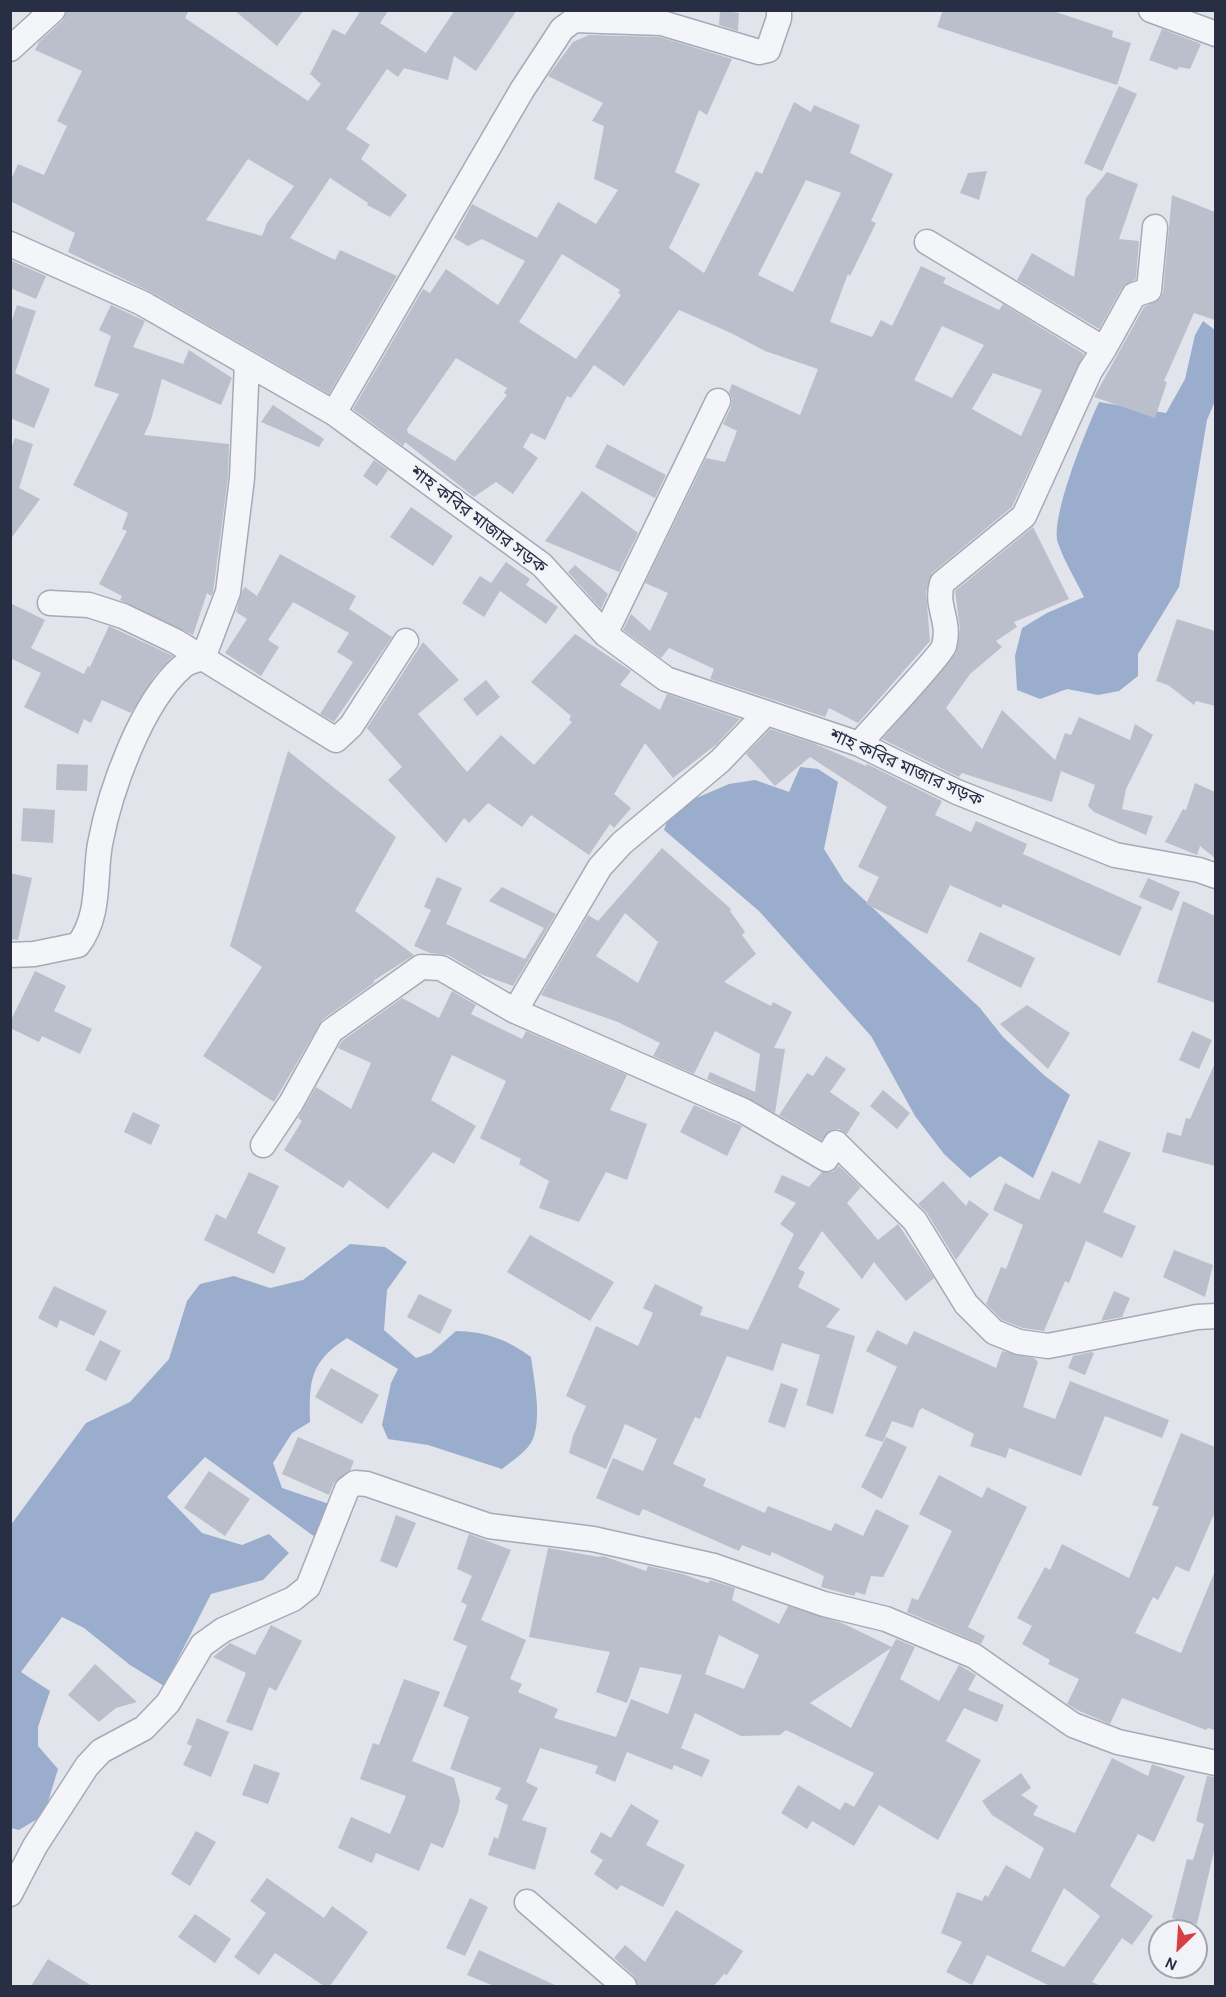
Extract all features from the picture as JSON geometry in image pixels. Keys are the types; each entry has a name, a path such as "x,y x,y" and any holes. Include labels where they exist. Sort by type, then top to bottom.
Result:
{"street":[{"path":"10,49 53,10"},
{"path":"334,413 522,90 562,29 574,20 662,23 759,52 768,50 779,10"},
{"path":"1151,10 1215,34"},
{"path":"859,744 944,648 946,620 938,599 942,583 1024,516 1090,371 1134,295 1149,290 1155,227"},
{"path":"927,242 1104,350"},
{"name":"শাহ কবির মাজার সড়ক","path":"10,244 142,303 334,413 542,565 605,634 666,679 859,744 957,792 1115,855 1199,870 1215,876"},
{"path":"10,955 34,954 78,945 85,935 93,913 100,845 113,790 146,714 160,690 184,665 203,658 228,592 242,478 247,363"},
{"path":"605,634 718,401"},
{"path":"50,603 89,605 123,616 203,658 336,740 351,726 406,641"},
{"path":"515,1011 600,867 622,843 720,762 766,713"},
{"path":"263,1145 331,1031 421,967 441,968 515,1011 744,1110 826,1159 837,1143 915,1221 966,1304 994,1332 1019,1342 1048,1346 1197,1317 1215,1316"},
{"path":"10,1894 35,1846 87,1766 101,1751 144,1728 168,1703 202,1645 223,1630 294,1599 308,1587 347,1489 355,1483 367,1484 489,1526 593,1539 714,1566 824,1604 886,1619 974,1656 1073,1725 1118,1742 1214,1759"},
{"path":"527,1902 624,1986"}],"water":[{"path":"1203,321 1215,330 1215,401 1207,420 1179,587 1138,654 1138,676 1119,691 1098,695 1067,689 1040,699 1017,690 1015,656 1022,628 1047,613 1084,597 1058,543 1057,531 1059,514 1071,472 1099,402 1166,413 1185,379 1195,335"},
{"path":"800,767 818,769 838,782 824,849 844,881 980,1008 1003,1037 1045,1076 1070,1095 1033,1178 1000,1156 970,1178 944,1154 915,1116 871,1036 759,911 664,830 671,809 729,784 755,780 789,792"},
{"path":"350,1244 385,1247 407,1262 387,1290 384,1330 416,1358 431,1353 456,1331 496,1338 531,1357 537,1409 533,1439 519,1456 502,1469 428,1445 388,1439 382,1425 391,1383 398,1369 347,1338 325,1355 314,1373 310,1395 310,1422 292,1433 273,1463 282,1488 332,1505 315,1537 205,1457 167,1497 202,1533 242,1545 269,1534 289,1553 263,1580 211,1594 164,1686 130,1665 84,1628 62,1617 21,1672 50,1691 38,1727 38,1746 58,1769 44,1815 19,1830 10,1828 10,1526 86,1423 130,1402 169,1359 187,1301 200,1284 234,1276 270,1288 303,1280"}],"building":[{"path":"67,10 189,10 185,18 308,101 321,84 310,74 333,29 345,35 361,10 389,10 380,23 426,53 455,10 517,10 476,71 454,56 448,80 404,68 398,77 387,69 346,129 370,145 361,159 407,195 390,217 367,205 368,203 330,178 290,238 335,260 340,250 397,276 329,394 149,291 68,252 75,233 10,201 10,182 18,164 44,175 67,126 57,121 82,71 35,50 39,42 63,20","holes":["248,159 294,186 267,223 262,236 206,220"]},
{"path":"234,10 304,10 277,46"},
{"path":"720,10 739,13 738,31 719,25"},
{"path":"943,10 1050,10 1113,31 1112,37 1131,43 1117,85 937,27"},
{"path":"1162,29 1201,44 1190,69 1179,67 1177,70 1149,60"},
{"path":"589,35 660,37 732,59 707,115 699,110 675,172 700,184 669,248 704,273 756,171 762,174 794,102 811,112 814,105 860,125 850,153 893,174 871,221 876,223 850,276 848,274 830,322 872,337 881,320 892,326 921,266 946,278 943,283 999,310 1003,304 1084,354 1012,507 932,573 926,592 930,641 858,723 829,708 825,717 710,679 714,669 669,648 661,658 623,630 631,614 650,631 668,593 645,583 706,458 725,462 737,431 723,424 731,407 732,399 729,392 732,384 800,415 818,369 765,351 679,310 624,386 594,365 571,398 567,396 545,440 531,433 523,447 538,458 513,494 496,482 474,497 405,442 403,446 353,409 423,289 430,293 446,269 498,305 525,261 482,239 468,246 454,238 472,204 537,238 558,202 596,224 618,190 594,179 604,126 592,121 603,103 548,76 573,42","holes":["806,180 841,193 793,292 758,275","562,254 620,290 618,293 621,295 576,359 519,322","942,326 984,345 952,398 914,380","456,358 507,388 504,393 507,395 455,461 408,433 407,429","993,373 1042,390 1021,436 972,409"]},
{"path":"1119,86 1137,94 1102,171 1084,163"},
{"path":"987,171 979,200 960,193 968,173"},
{"path":"1107,172 1138,184 1119,239 1139,241 1136,279 1122,288 1099,329 1017,280 1032,253 1074,277 1086,198"},
{"path":"1172,195 1215,212 1215,320 1194,313 1164,381 1167,382 1155,418 1094,397 1144,307 1160,299 1163,292"},
{"path":"10,260 46,276 36,299 10,288"},
{"path":"17,305 36,311 15,373 50,389 34,428 10,418 10,326"},
{"path":"111,305 145,321 133,347 183,364 189,350 232,378 221,405 162,379 151,420 144,435 229,444 228,477 213,593 211,596 207,593 193,635 120,600 122,596 99,584 127,531 122,529 128,513 73,485 119,394 94,386 111,336 99,330"},
{"path":"273,405 324,439 319,447 261,422"},
{"path":"15,438 33,444 19,488 40,499 10,540 10,451"},
{"path":"607,444 666,475 655,498 595,467"},
{"path":"374,460 388,470 377,486 363,476"},
{"path":"582,491 638,533 619,572 545,541"},
{"path":"411,507 453,536 433,566 390,537"},
{"path":"1033,527 1069,599 1014,622 1017,627 996,641 1002,647 970,674 946,708 982,749 1002,710 1055,760 1065,733 1071,735 1079,717 1130,740 1135,724 1153,735 1126,789 1122,809 1153,816 1146,835 1094,812 1088,806 1095,785 1061,771 1052,802 962,773 959,777 882,739 956,653 960,629 955,591"},
{"path":"280,554 356,596 349,609 392,637 334,722 320,714 353,662 337,652 349,633 293,602 268,640 279,647 261,676 225,653 247,619 236,612 242,591 245,587 257,596"},
{"path":"506,562 530,579 526,585 558,607 546,624 500,591 484,617 462,603 480,576 491,583"},
{"path":"575,565 608,594 601,609 568,572"},
{"path":"10,603 45,620 31,648 84,674 88,666 90,667 109,626 173,656 155,675 131,713 102,700 91,723 84,719 78,734 24,707 41,673 10,658"},
{"path":"1177,619 1215,631 1215,706 1196,701 1194,705 1168,685 1156,681"},
{"path":"575,634 631,671 620,685 660,710 667,694 740,719 717,744 673,778 645,743 614,794 631,808 614,828 610,824 589,855 531,815 522,827 488,803 469,823 464,818 446,843 388,780 402,767 367,728 423,642 459,680 418,714 467,772 501,735 534,765 572,722 569,720 571,716 531,682"},
{"path":"486,680 500,697 477,716 463,699"},
{"path":"770,729 813,743 866,766 867,764 942,801 935,815 971,832 976,821 1027,844 1023,854 1142,907 1120,956 1003,904 1001,908 950,885 927,934 866,904 879,877 858,867 887,807 810,757 775,786 746,754"},
{"path":"288,751 396,837 355,911 414,955 373,981 375,982 322,1020 274,1102 203,1056 262,967 230,946"},
{"path":"57,764 88,765 87,791 56,790"},
{"path":"1195,783 1215,792 1215,858 1200,846 1197,855 1165,842 1183,809 1186,810"},
{"path":"23,808 55,810 53,843 21,841"},
{"path":"662,848 731,909 730,911 745,932 742,935 756,954 724,982 771,1006 773,1002 792,1012 774,1048 785,1049 775,1113 707,1079 710,1072 755,1092 760,1054 715,1031 694,1074 653,1056 660,1043 618,1022 541,995 588,915 598,921","holes":["625,913 658,942 638,983 596,956"]},
{"path":"10,873 32,878 18,940 10,939"},
{"path":"437,877 462,888 446,924 525,959 544,928 489,901 502,887 556,914 513,986 480,974 448,955 430,953 414,946 431,910 424,907"},
{"path":"1148,878 1180,892 1172,911 1139,897"},
{"path":"1183,901 1215,916 1215,1003 1157,982"},
{"path":"980,932 1035,958 1021,988 967,961"},
{"path":"35,971 66,986 54,1011 92,1029 80,1054 42,1036 39,1042 10,1028 10,1022"},
{"path":"452,991 476,1005 471,1014 522,1039 526,1031 627,1075 610,1110 647,1124 627,1180 606,1172 579,1222 539,1208 549,1181 519,1164 521,1159 480,1138 506,1081 452,1055 431,1100 476,1126 454,1164 433,1152 388,1209 349,1180 343,1188 284,1150 302,1121 298,1118 316,1087 351,1109 371,1063 338,1048 342,1041 402,998 439,1018"},
{"path":"1027,1005 1070,1033 1048,1069 1000,1024"},
{"path":"1192,1031 1212,1040 1199,1069 1179,1060"},
{"path":"826,1056 846,1069 830,1092 860,1113 847,1134 839,1129 831,1130 821,1140 779,1115 807,1073 813,1076"},
{"path":"1215,1063 1215,1166 1162,1152 1167,1132 1181,1136 1186,1118 1190,1119"},
{"path":"883,1090 910,1113 897,1129 870,1106"},
{"path":"694,1105 742,1126 727,1156 680,1132"},
{"path":"133,1112 160,1125 151,1145 124,1132"},
{"path":"1099,1140 1131,1153 1103,1212 1136,1226 1122,1258 1086,1241 1069,1283 1065,1281 1044,1331 1023,1328 1002,1320 986,1304 1001,1267 1006,1269 1023,1225 993,1210 1005,1183 1039,1200 1052,1171 1080,1184"},
{"path":"839,1166 861,1187 847,1203 878,1240 898,1224 934,1278 906,1301 874,1262 862,1279 822,1231 798,1269 805,1272 798,1287 840,1309 826,1327 855,1336 833,1414 806,1405 820,1355 782,1343 773,1371 727,1356 700,1419 695,1417 673,1464 706,1479 703,1486 765,1513 768,1506 831,1531 835,1523 863,1536 876,1509 909,1526 883,1577 871,1576 865,1595 856,1592 854,1596 821,1587 824,1576 772,1552 770,1556 742,1545 739,1551 643,1509 639,1516 596,1498 613,1458 643,1471 657,1439 625,1424 606,1469 569,1453 573,1436 586,1406 566,1396 596,1326 638,1346 653,1313 643,1308 655,1284 703,1307 700,1315 748,1330 794,1234 780,1224 796,1203 774,1192 782,1175 809,1187 822,1172 832,1172"},
{"path":"249,1172 279,1186 257,1233 286,1248 274,1274 204,1240 216,1214 226,1219"},
{"path":"943,1181 966,1206 969,1200 989,1214 956,1260 927,1213 918,1204"},
{"path":"530,1235 614,1282 590,1321 507,1272"},
{"path":"1174,1250 1213,1265 1205,1297 1163,1277"},
{"path":"54,1286 107,1311 94,1336 60,1320 57,1328 38,1318"},
{"path":"1114,1291 1130,1298 1122,1317 1101,1321"},
{"path":"419,1294 452,1310 440,1334 407,1317"},
{"path":"877,1330 907,1345 914,1331 996,1368 1002,1351 1034,1358 1038,1362 1023,1407 1055,1419 1070,1381 1169,1420 1162,1438 1105,1416 1081,1476 1009,1448 1006,1458 970,1446 974,1434 922,1408 913,1428 892,1421 883,1442 865,1436 897,1367 866,1351"},
{"path":"100,1340 121,1351 106,1381 85,1370"},
{"path":"1094,1353 1085,1375 1068,1368 1073,1356"},
{"path":"331,1368 379,1395 362,1424 315,1397"},
{"path":"781,1383 798,1389 785,1428 768,1422"},
{"path":"1181,1433 1215,1447 1215,1512 1189,1572 1176,1566 1158,1600 1153,1597 1135,1633 1181,1653 1215,1571 1215,1730 1208,1728 1206,1730 1122,1698 1110,1724 1067,1704 1079,1679 1048,1664 1050,1660 1022,1644 1032,1626 1017,1618 1045,1567 1050,1570 1062,1544 1129,1578 1159,1507 1152,1505"},
{"path":"298,1437 354,1461 350,1471 334,1483 329,1495 282,1474"},
{"path":"886,1437 907,1447 882,1499 861,1487"},
{"path":"209,1471 250,1499 225,1536 184,1508"},
{"path":"939,1475 982,1498 987,1487 1027,1507 968,1627 985,1636 981,1644 907,1612 912,1598 918,1600 952,1531 919,1514"},
{"path":"396,1515 416,1523 397,1568 380,1561"},
{"path":"469,1534 511,1550 481,1620 526,1640 510,1679 522,1684 518,1692 558,1709 554,1718 616,1737 631,1699 668,1714 682,1675 640,1667 627,1703 596,1692 610,1652 529,1637 548,1548 603,1556 646,1571 648,1566 735,1588 732,1600 779,1624 788,1606 842,1623 892,1647 896,1639 915,1647 900,1679 939,1701 959,1665 976,1675 968,1690 1004,1705 997,1722 964,1708 946,1741 981,1760 938,1840 879,1805 854,1846 812,1821 807,1829 781,1813 798,1785 840,1810 845,1802 854,1807 874,1773 786,1730 780,1735 741,1736 695,1713 681,1748 710,1760 702,1777 674,1765 672,1770 627,1752 615,1782 595,1773 598,1766 540,1748 526,1782 538,1788 522,1820 547,1828 535,1870 488,1855 494,1837 498,1839 508,1805 495,1799 501,1788 450,1769 469,1717 443,1706 467,1646 453,1640 467,1605 461,1602 472,1576 457,1569","holes":["719,1635 759,1655 744,1689 705,1674","891,1648 851,1728 810,1703"]},
{"path":"271,1625 302,1641 276,1691 269,1687 252,1731 226,1722 246,1673 213,1657 230,1643 255,1655"},
{"path":"95,1664 137,1702 116,1708 99,1722 68,1695"},
{"path":"404,1679 440,1692 412,1761 454,1778 460,1801 458,1812 443,1848 431,1843 419,1871 376,1853 372,1863 338,1848 351,1817 390,1834 406,1796 360,1779 373,1743 379,1745"},
{"path":"197,1718 229,1732 211,1777 183,1765 192,1746 187,1744"},
{"path":"1112,1758 1148,1776 1152,1764 1185,1776 1154,1842 1138,1834 1110,1886 1153,1916 1148,1919 1148,1923 1132,1945 1122,1938 1092,1982 1101,1986 1050,1986 987,1955 972,1985 946,1972 962,1942 941,1933 957,1892 982,1901 985,1895 988,1897 1006,1865 1030,1879 1044,1848 992,1815 982,1801 1021,1773 1031,1788 1021,1795 1038,1806 1033,1815 1075,1833","holes":["1064,1888 1100,1916 1064,1967 1031,1951"]},
{"path":"254,1764 280,1773 268,1804 242,1795"},
{"path":"1207,1776 1215,1777 1215,1847 1198,1919 1176,1919 1172,1918 1187,1859 1193,1860 1204,1824 1196,1821"},
{"path":"631,1804 659,1821 646,1845 685,1865 663,1907 621,1885 617,1890 594,1874 603,1860 590,1852 601,1832 611,1838"},
{"path":"196,1831 216,1842 190,1886 171,1874"},
{"path":"267,1878 324,1918 332,1906 368,1932 330,1986 324,1986 275,1953 259,1975 234,1957 266,1913 250,1901"},
{"path":"470,1898 488,1907 465,1956 446,1948"},
{"path":"676,1910 743,1951 727,1975 724,1974 714,1986 638,1986 634,1976 614,1958 625,1945 645,1962"},
{"path":"195,1914 231,1939 215,1963 178,1937"},
{"path":"479,1950 557,1986 494,1986 467,1975"},
{"path":"48,1959 92,1986 31,1986"}]}
